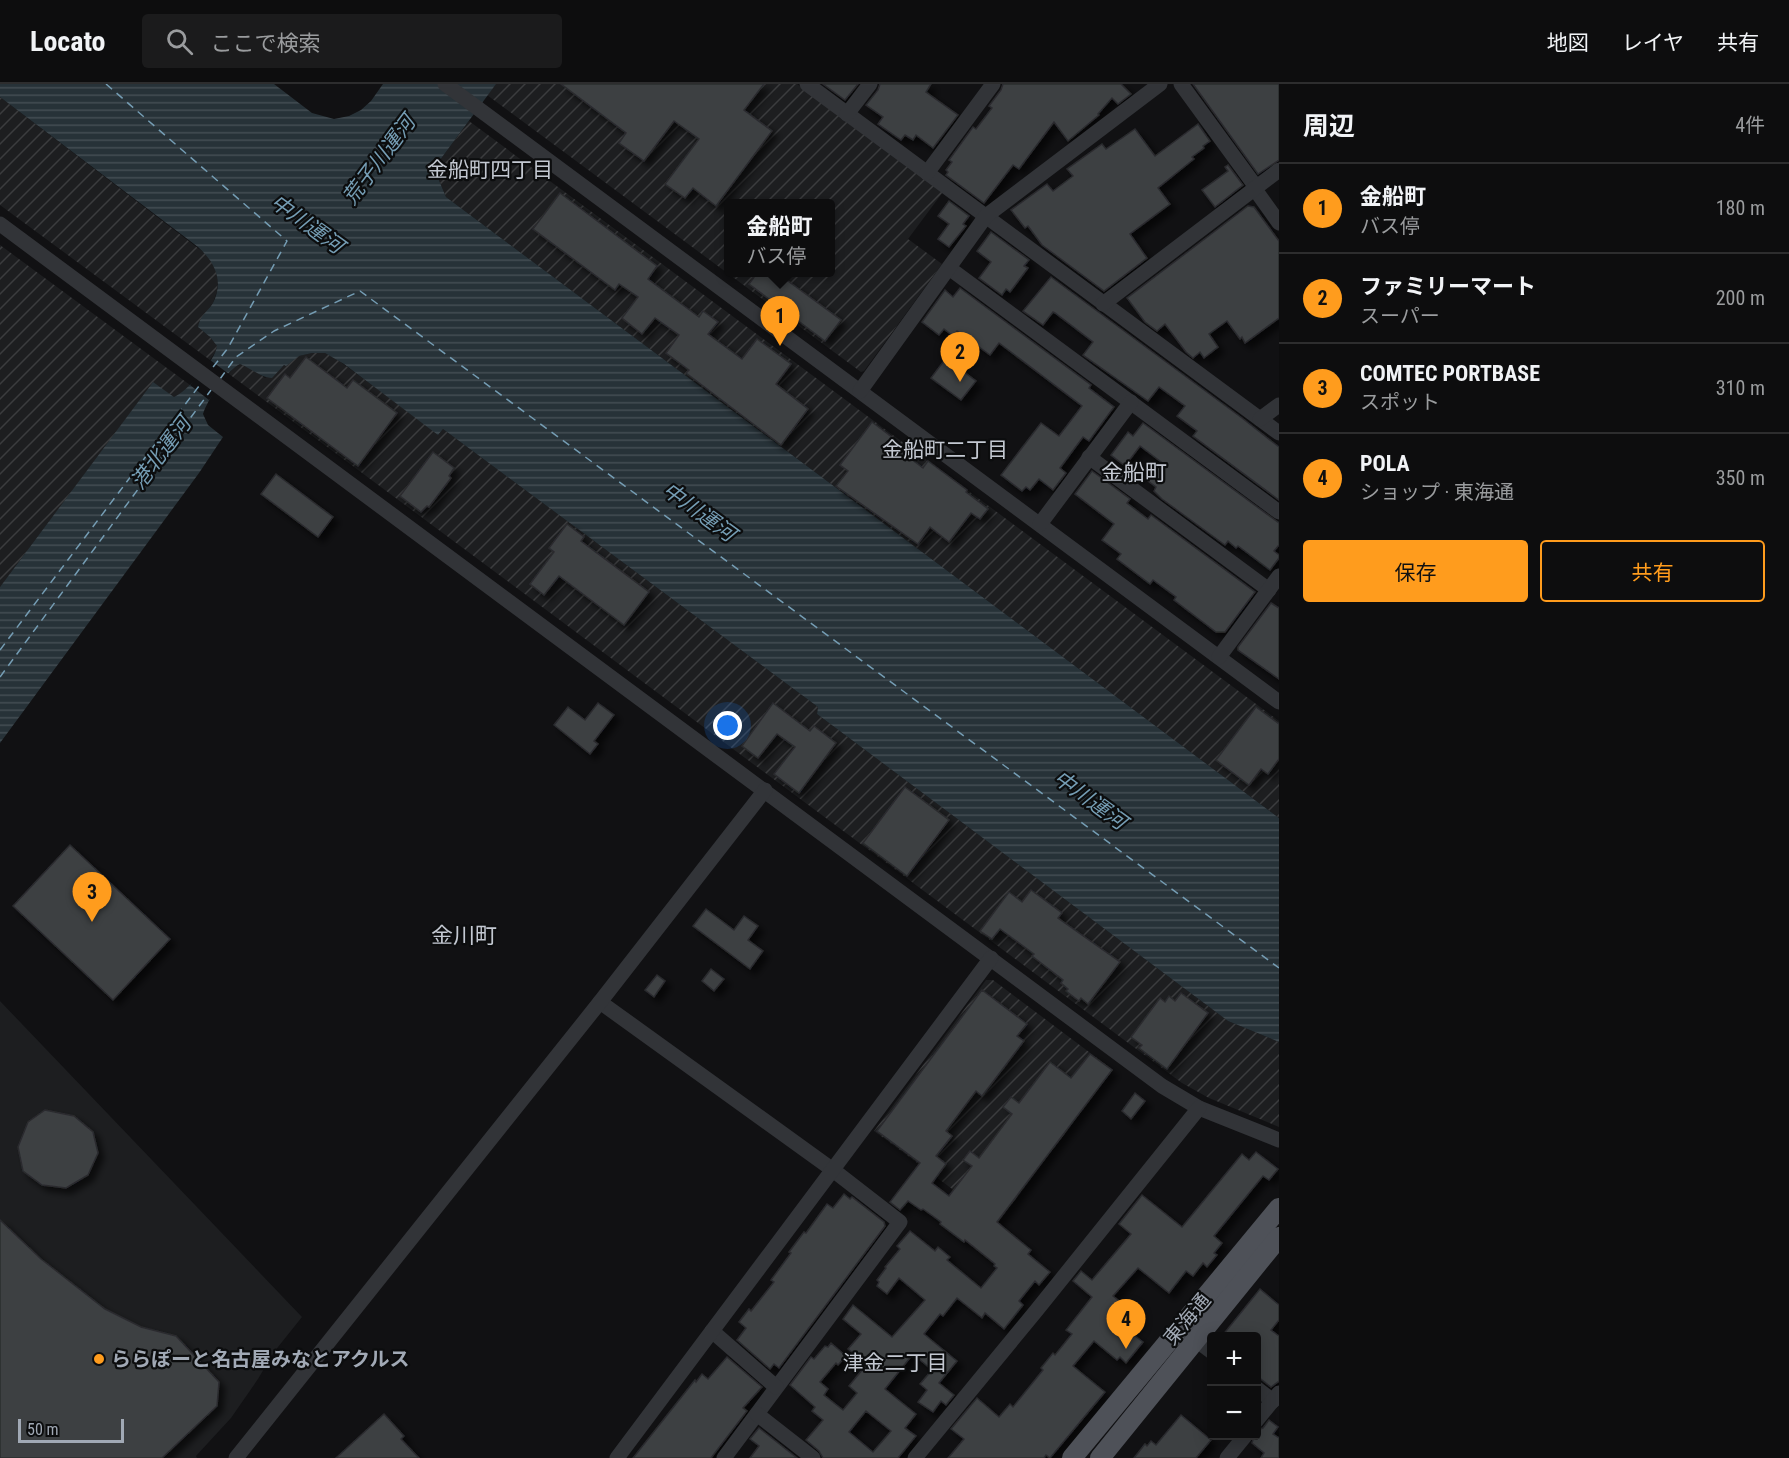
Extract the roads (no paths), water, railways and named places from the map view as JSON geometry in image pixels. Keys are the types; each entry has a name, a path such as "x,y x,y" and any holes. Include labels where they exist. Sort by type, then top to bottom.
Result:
{"main road":[{"name":"東海通","path":"1072,1458 1279,1208"},
{"path":"1100,1458 1204,1346 1279,1237"}],"street":[{"path":"444,84 1279,702"},
{"path":"807,84 1279,433"},
{"path":"847,114 870,84"},
{"path":"927,173 993,84"},
{"path":"860,391 986,216 1160,84"},
{"path":"1181,84 1279,223"},
{"path":"1103,304 1279,170"},
{"path":"0,224 1162,1086 1199,1108 1279,1140"},
{"path":"949,268 1279,512"},
{"path":"1040,524 1131,402"},
{"path":"1260,419 1279,405"},
{"path":"1089,457 1269,590"},
{"path":"1219,657 1279,576"},
{"path":"236,1458 600,1002 765,790"},
{"path":"617,1458 991,958"},
{"path":"600,1002 900,1221 724,1458"},
{"path":"915,1458 1199,1108"},
{"path":"712,1331 776,1387"},
{"path":"1261,1391 1276,1401 1261,1417"},
{"path":"757,1414 813,1458"},
{"path":"1227,1458 1242,1440"}],"water":[{"path":"0,84 274,84 312,113 334,119 349,116 361,110 371,101 383,84 496,84 440,160 438,178 446,197 1279,818 1279,1042 1228,1021 817,714 818,707 443,429 438,435 344,364 325,353 299,356 286,366 284,365 272,378 240,364 223,379 203,414 208,425 223,437 199,473 0,743 0,587 153,382 174,397 200,375 212,359 217,346 198,327 202,317 213,303 218,280 209,259 198,247 0,97"}],"place":[{"name":"金船町","path":"780,346"},
{"name":"ファミリーマート","path":"960,382"},
{"name":"COMTEC PORTBASE","path":"92,922"},
{"name":"POLA","path":"1126,1349"},
{"name":"ららぽーと名古屋みなとアクルス","path":"99,1359"}],"district":[{"name":"金船町四丁目","path":"490,170"},
{"name":"金船町二丁目","path":"945,450"},
{"name":"金船町","path":"1134,472"},
{"name":"金川町","path":"464,935"},
{"name":"津金二丁目","path":"895,1363"}],"water label":[{"name":"荒子川運河","path":"379,160"},
{"name":"中川運河","path":"307,224"},
{"name":"港北運河","path":"161,453"},
{"name":"中川運河","path":"699,512"},
{"name":"中川運河","path":"1090,800"}]}
